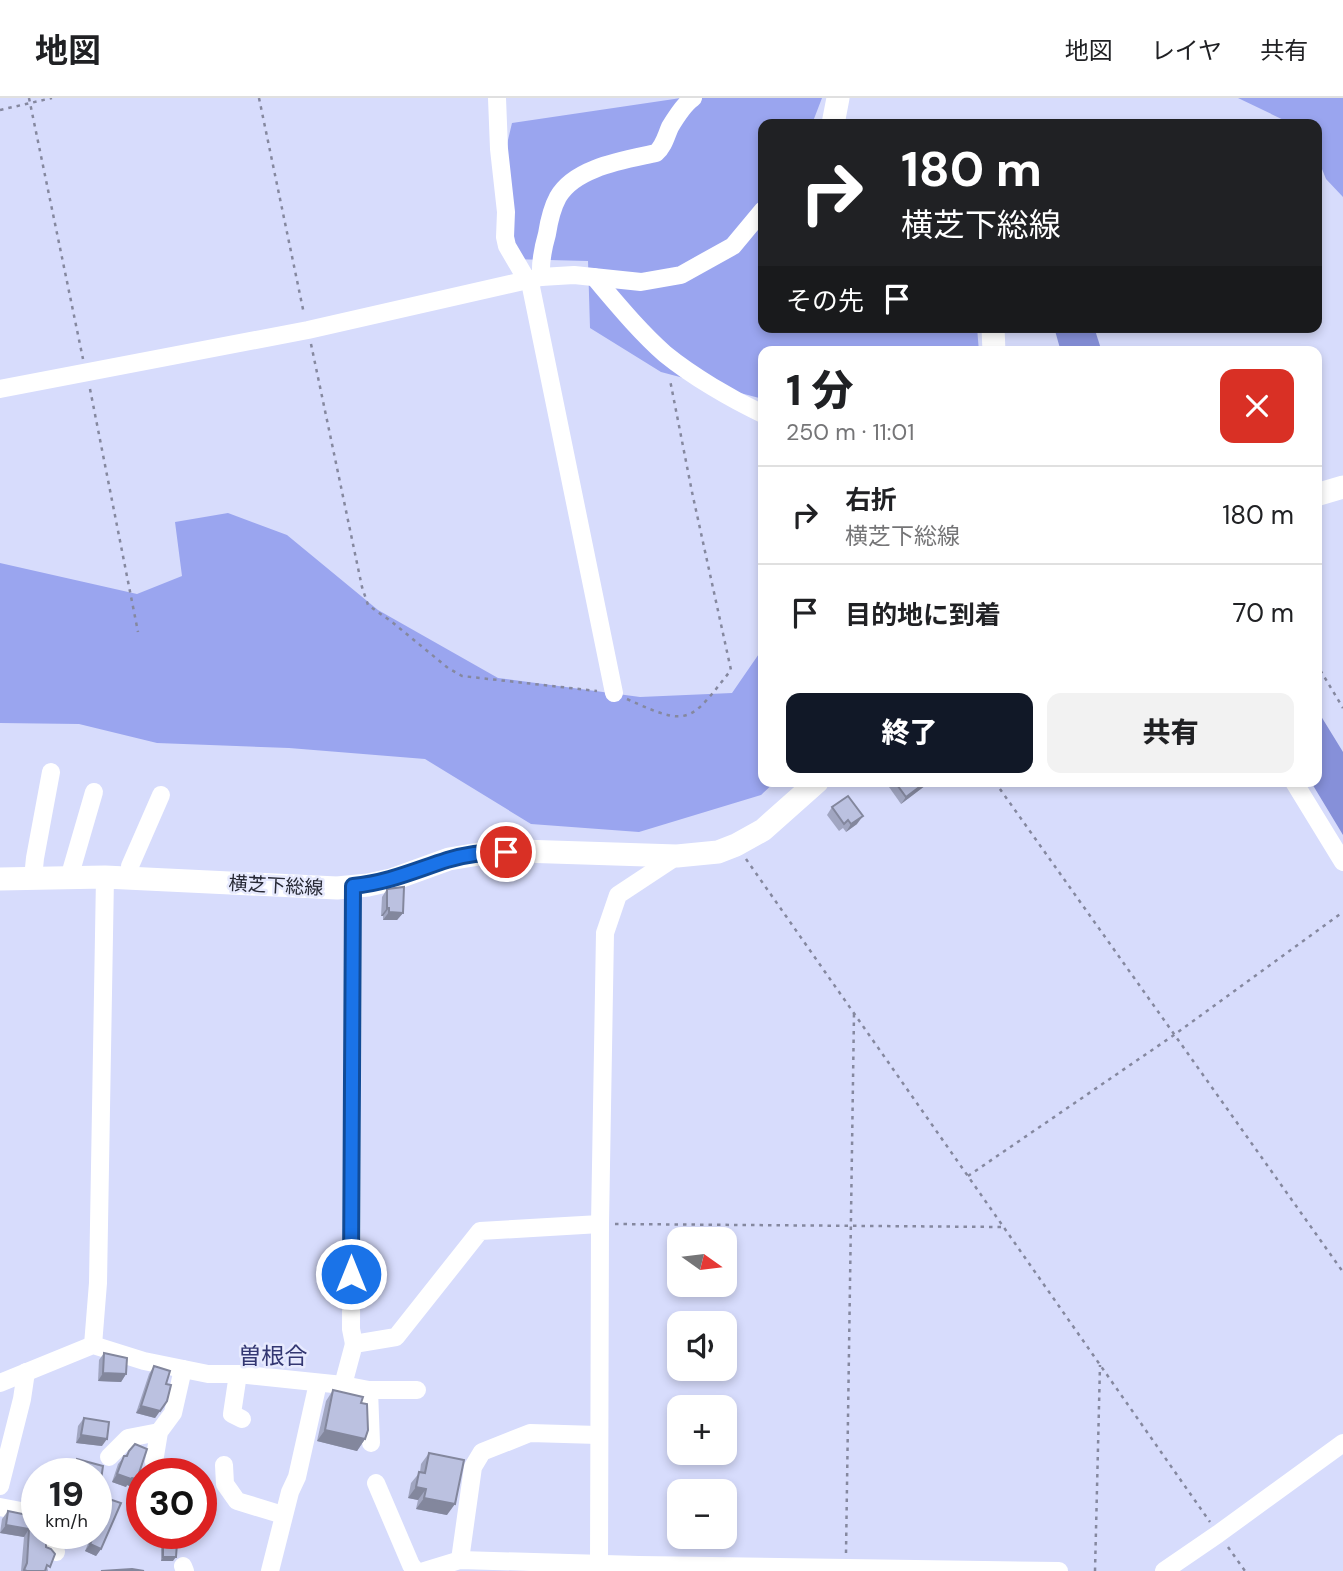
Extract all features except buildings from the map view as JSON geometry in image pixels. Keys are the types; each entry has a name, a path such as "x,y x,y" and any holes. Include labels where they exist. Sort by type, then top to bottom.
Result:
{"main road":[{"path":"834,119 838,98"},
{"path":"1322,493 1343,487"},
{"name":"横芝下総線","path":"0,879 105,877 337,888 391,880 449,859 491,852 677,856 718,852 763,830 811,787"}],"street":[{"path":"497,98 506,212 505,237 507,246 534,279"},
{"path":"614,693 531,287 540,265 551,214 559,196 572,182 587,173 603,166 656,153 662,148 671,125 687,102 693,98"},
{"path":"0,389 308,330 534,279 574,275 641,282 681,275 733,246 758,216"},
{"path":"594,277 625,314 665,354 695,375 758,411"},
{"path":"33,878 51,772"},
{"path":"1297,787 1343,862"},
{"path":"69,878 94,792"},
{"path":"130,878 131,866 161,795"},
{"path":"599,1564 600,1224 605,933 618,895 677,856"},
{"path":"93,1345 98,1283 105,877"},
{"path":"343,1385 354,1344 351,1329 353,886"},
{"path":"354,1344 396,1337 480,1231 600,1224"},
{"path":"0,1383 93,1345 144,1361 208,1374 238,1374 369,1390 417,1390"},
{"path":"155,1458 159,1432 173,1413 183,1369"},
{"path":"0,1486 22,1399 26,1372"},
{"path":"238,1374 232,1413 242,1419"},
{"path":"270,1571 289,1492 297,1477 318,1382"},
{"path":"369,1390 371,1443"},
{"path":"109,1457 128,1438 159,1432"},
{"path":"460,1560 473,1466 482,1452 530,1433 598,1435"},
{"path":"1164,1571 1343,1443"},
{"path":"224,1465 225,1484 237,1501 283,1515"},
{"path":"376,1483 416,1571"},
{"path":"0,1507 21,1511"},
{"path":"424,1571 460,1560 1059,1571"}],"path":[{"path":"0,110 52,98"},
{"path":"1322,673 1343,708"},
{"path":"999,787 1343,1272"},
{"path":"736,845 1245,1571"},
{"path":"968,1176 1174,1035 1343,912"},
{"path":"846,1568 855,1014"},
{"path":"600,1224 1003,1227"},
{"path":"1095,1571 1100,1365"}],"shaded area":[{"path":"681,98 822,98 814,119 758,119 758,333 977,333 979,346 758,346 758,398 661,372 590,328 588,261 510,259 499,178 512,123"},
{"path":"1238,98 1343,98 1343,197 1326,179 1322,169 1322,119 1282,119"},
{"path":"1056,333 1096,333 1100,346 1059,346"},
{"path":"228,513 287,535 378,610 498,678 640,697 732,693 758,655 758,787 770,787 761,795 639,832 531,824 425,759 289,748 157,743 79,724 0,723 0,563 137,594 182,576 175,522"},
{"path":"1322,718 1343,752 1343,835 1314,787 1322,787"}],"district":[{"name":"曽根合","path":"273,1356"}],"route":[{"path":"351,1274 353,886 391,880 449,859 506,852"}]}
